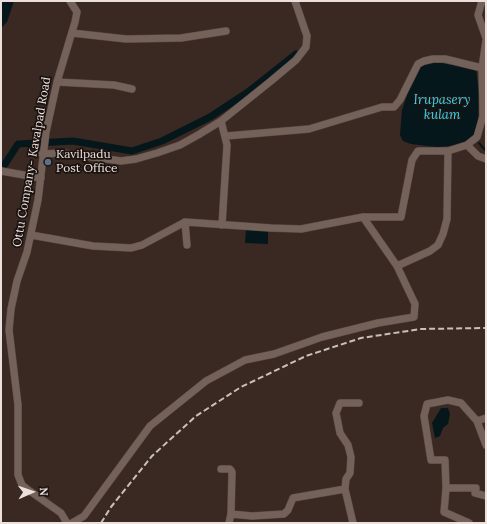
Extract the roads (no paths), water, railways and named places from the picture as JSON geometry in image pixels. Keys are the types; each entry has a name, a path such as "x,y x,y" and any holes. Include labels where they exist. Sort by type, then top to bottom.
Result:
{"street":[{"name":"Ottu Company- Kavalpad Road","path":"66,523 61,513 26,490 18,475 18,405 9,330 11,309 17,281 31,235 41,178 42,154 57,82 72,34 77,12 70,1"},
{"path":"42,154 63,153 121,161 136,159 180,145 221,121 296,60 306,47 307,36 295,1"},
{"path":"31,235 93,246 132,248 142,245 185,222 301,229 362,217 401,217 412,160 418,151 448,151 468,145 477,137 484,116 484,68 486,39 478,16 482,1"},
{"path":"72,34 126,39 181,38 226,31"},
{"path":"226,136 309,129 382,106 394,107 400,100 418,64 424,61 433,59 455,60 484,68"},
{"path":"57,82 114,85 132,89"},
{"path":"221,121 226,136 222,225"},
{"path":"468,145 478,156 486,159"},
{"path":"397,266 430,251 438,245 443,234 447,219 448,151"},
{"path":"1,171 41,178"},
{"path":"72,523 84,516 150,426 206,381 245,360 274,354 322,336 378,323 414,317 415,304 397,266 362,217"},
{"path":"185,222 187,245"},
{"path":"469,523 444,512 446,488 444,460 431,460 424,416 427,404 448,400 461,403 477,421 486,445"},
{"path":"353,523 345,489 346,479 350,474 351,457 338,424 337,408 340,403 359,403"},
{"path":"477,421 486,418"},
{"path":"221,468 230,469 232,472 231,514 229,523"},
{"path":"446,488 476,488 475,493 486,496"},
{"path":"231,514 252,516 284,514 288,510 293,498 345,489"}],"water":[{"path":"1,1 14,1 7,22 1,28"},
{"name":"Irupasery kulam","path":"435,62 476,69 479,93 478,124 475,136 460,145 437,147 411,144 403,141 400,135 402,110 417,71 424,64"},
{"path":"246,228 268,229 268,244 245,243"},
{"path":"441,408 448,408 450,414 448,424 443,428 440,436 435,438 432,423"}],"waterway":[{"path":"5,164 18,144 73,141 132,151 162,141 210,117 248,92 296,54"},
{"path":"479,143 486,151"}],"railway":[{"path":"101,523 111,507 152,456 196,416 241,387 306,356 361,338 421,329 486,328"}],"place":[{"name":"Kavilpadu Post Office","path":"48,162"}]}
